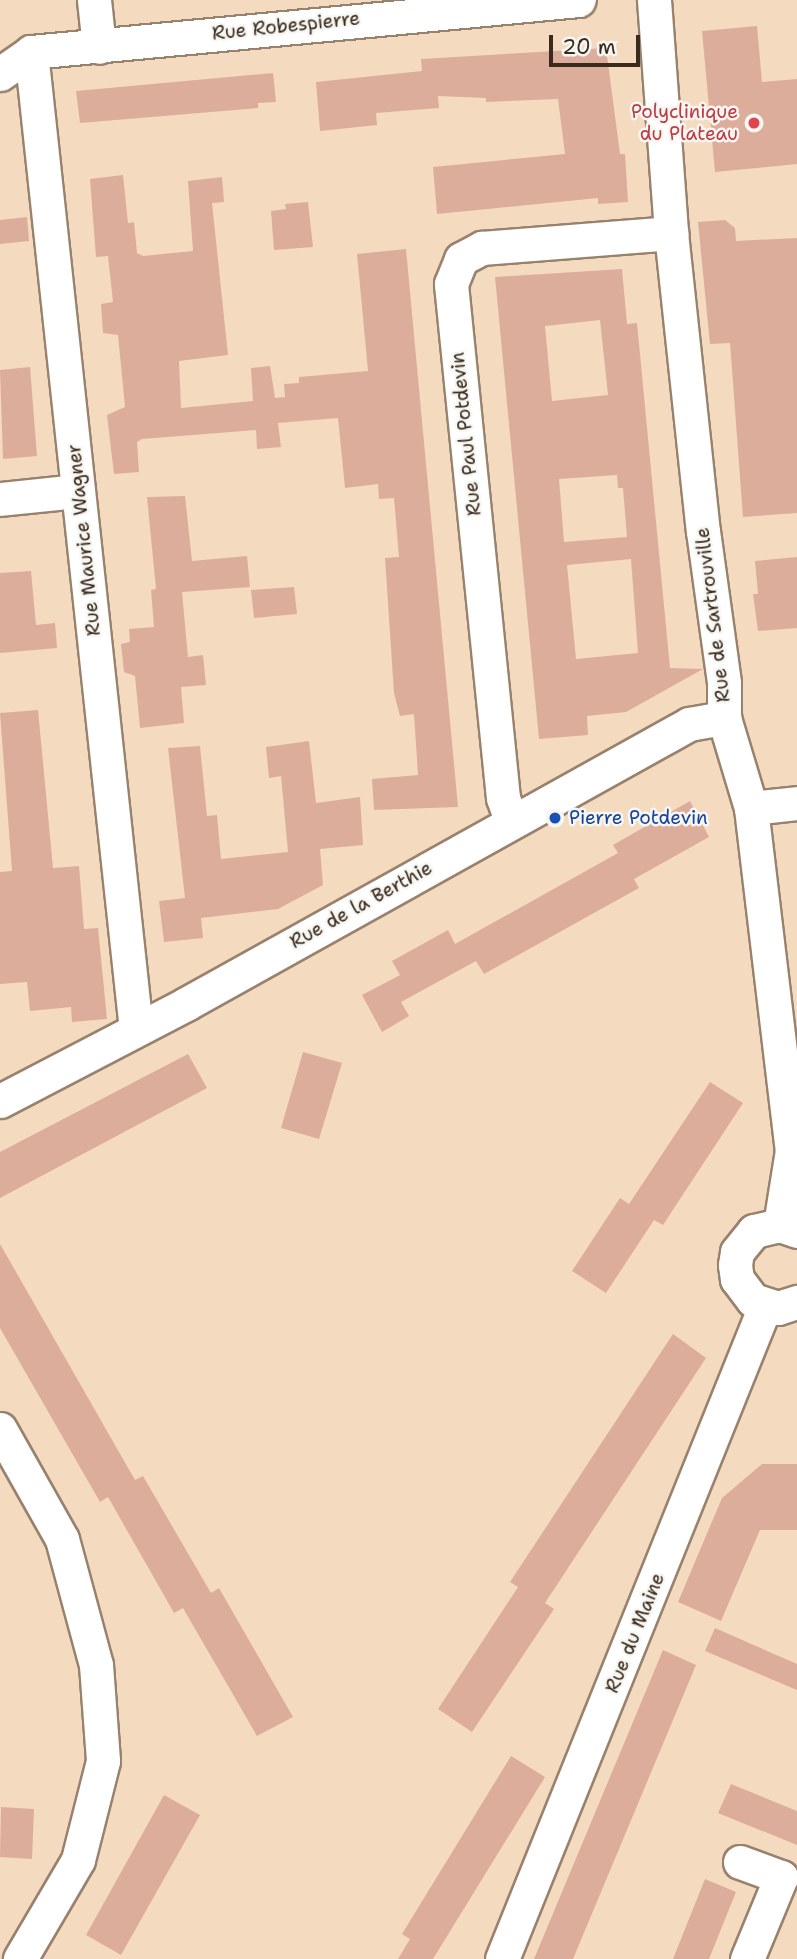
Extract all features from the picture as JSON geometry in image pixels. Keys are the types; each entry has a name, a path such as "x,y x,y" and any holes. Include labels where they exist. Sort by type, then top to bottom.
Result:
{"street":[{"path":"94,0 99,47"},
{"name":"Rue Robespierre","path":"31,52 99,47 295,24 579,0"},
{"name":"Rue de Sartrouville","path":"654,0 671,233 703,531 724,683 724,718 751,808 792,1150 788,1228"},
{"path":"0,74 31,52"},
{"name":"Rue Maurice Wagner","path":"31,52 136,1029"},
{"name":"Rue Paul Potdevin","path":"511,820 503,798 451,284 461,259 482,248 671,233"},
{"path":"0,499 78,491"},
{"name":"Rue de la Berthie","path":"0,1101 136,1029 689,724 724,718"},
{"path":"751,808 797,803"},
{"path":"781,1304 753,1300 737,1279 737,1252 754,1231 788,1228"},
{"name":"Rue du Maine","path":"502,1959 781,1304"},
{"path":"0,1429 62,1539 96,1665 103,1761 78,1860 20,1959"},
{"path":"740,1863 781,1877 747,1959"}],"building":[{"name":"Polyclinique du Plateau","path":"757,26 762,82 797,79 797,164 715,172 702,31"},
{"path":"606,48 620,154 625,154 628,202 598,204 598,198 437,214 433,167 565,154 558,99 486,102 486,98 438,96 439,108 376,113 377,125 320,131 316,82 422,71 421,59"},
{"path":"273,73 276,102 258,103 258,108 80,123 76,91"},
{"path":"123,175 128,223 134,222 137,253 143,256 193,251 188,181 222,177 224,202 212,203 228,355 179,361 181,408 253,401 251,368 270,366 275,398 285,397 284,384 299,383 299,377 368,371 357,254 406,249 458,807 374,810 372,779 418,775 414,714 400,716 394,693 385,558 399,557 394,498 379,499 378,484 345,488 338,418 278,423 281,447 257,449 256,430 142,439 137,442 139,472 114,474 107,415 125,407 118,335 103,333 101,304 113,302 108,256 96,257 90,179"},
{"path":"308,202 313,247 274,250 271,211 286,209 285,204"},
{"path":"27,217 29,241 0,244 0,220"},
{"path":"725,220 735,228 736,241 797,238 797,513 743,517 730,343 710,344 698,222"},
{"path":"622,269 627,324 637,323 670,668 703,669 626,712 587,716 588,735 539,739 495,277","holes":["600,320 608,395 552,401 545,326","617,475 618,488 623,488 627,537 564,542 559,479","631,559 638,653 576,659 567,565"]},
{"path":"30,367 37,456 3,459 0,370"},
{"path":"185,496 192,561 247,556 250,587 182,592 188,657 203,655 206,685 181,687 184,723 140,728 135,676 124,672 121,644 130,642 129,629 154,627 151,590 156,589 147,497"},
{"path":"797,557 797,628 758,631 753,594 758,594 755,561"},
{"path":"31,571 36,625 55,623 57,648 0,653 0,573"},
{"path":"294,587 297,614 254,618 251,590"},
{"path":"38,710 53,868 79,866 84,929 98,928 107,1019 72,1022 71,1007 30,1011 27,982 0,984 0,872 12,871 0,713"},
{"path":"309,741 316,803 360,797 363,845 320,849 323,885 278,909 201,918 203,938 164,942 159,901 185,898 168,748 200,746 207,816 217,815 221,859 288,852 281,776 269,778 266,747"},
{"path":"690,801 709,837 634,879 639,888 484,974 476,961 401,1002 409,1016 382,1032 362,995 400,975 392,961 448,930 455,944 618,853 613,845"},
{"path":"303,1052 342,1063 319,1139 281,1128"},
{"path":"188,1054 207,1088 0,1198 0,1152"},
{"path":"710,1082 743,1103 663,1225 654,1220 606,1293 572,1271 620,1198 629,1204"},
{"path":"0,1244 135,1480 143,1476 211,1593 219,1588 293,1717 257,1736 183,1608 174,1613 108,1497 100,1502 0,1328"},
{"path":"673,1334 706,1358 545,1603 554,1609 472,1732 438,1709 518,1587 510,1582"},
{"path":"762,1464 797,1464 797,1530 760,1530 721,1621 678,1602 722,1498"},
{"path":"715,1628 797,1664 797,1690 705,1651"},
{"path":"663,1650 696,1665 573,1959 534,1959"},
{"path":"511,1756 545,1777 433,1959 398,1959 410,1939 402,1934"},
{"path":"731,1784 797,1811 797,1845 718,1813"},
{"path":"164,1795 200,1815 121,1955 86,1935"},
{"path":"1,1807 34,1809 32,1859 0,1857"},
{"path":"705,1879 736,1892 709,1959 673,1959"}],"place":[{"name":"Polyclinique du Plateau","path":"754,123"},
{"name":"Pierre Potdevin","path":"555,818"}]}
